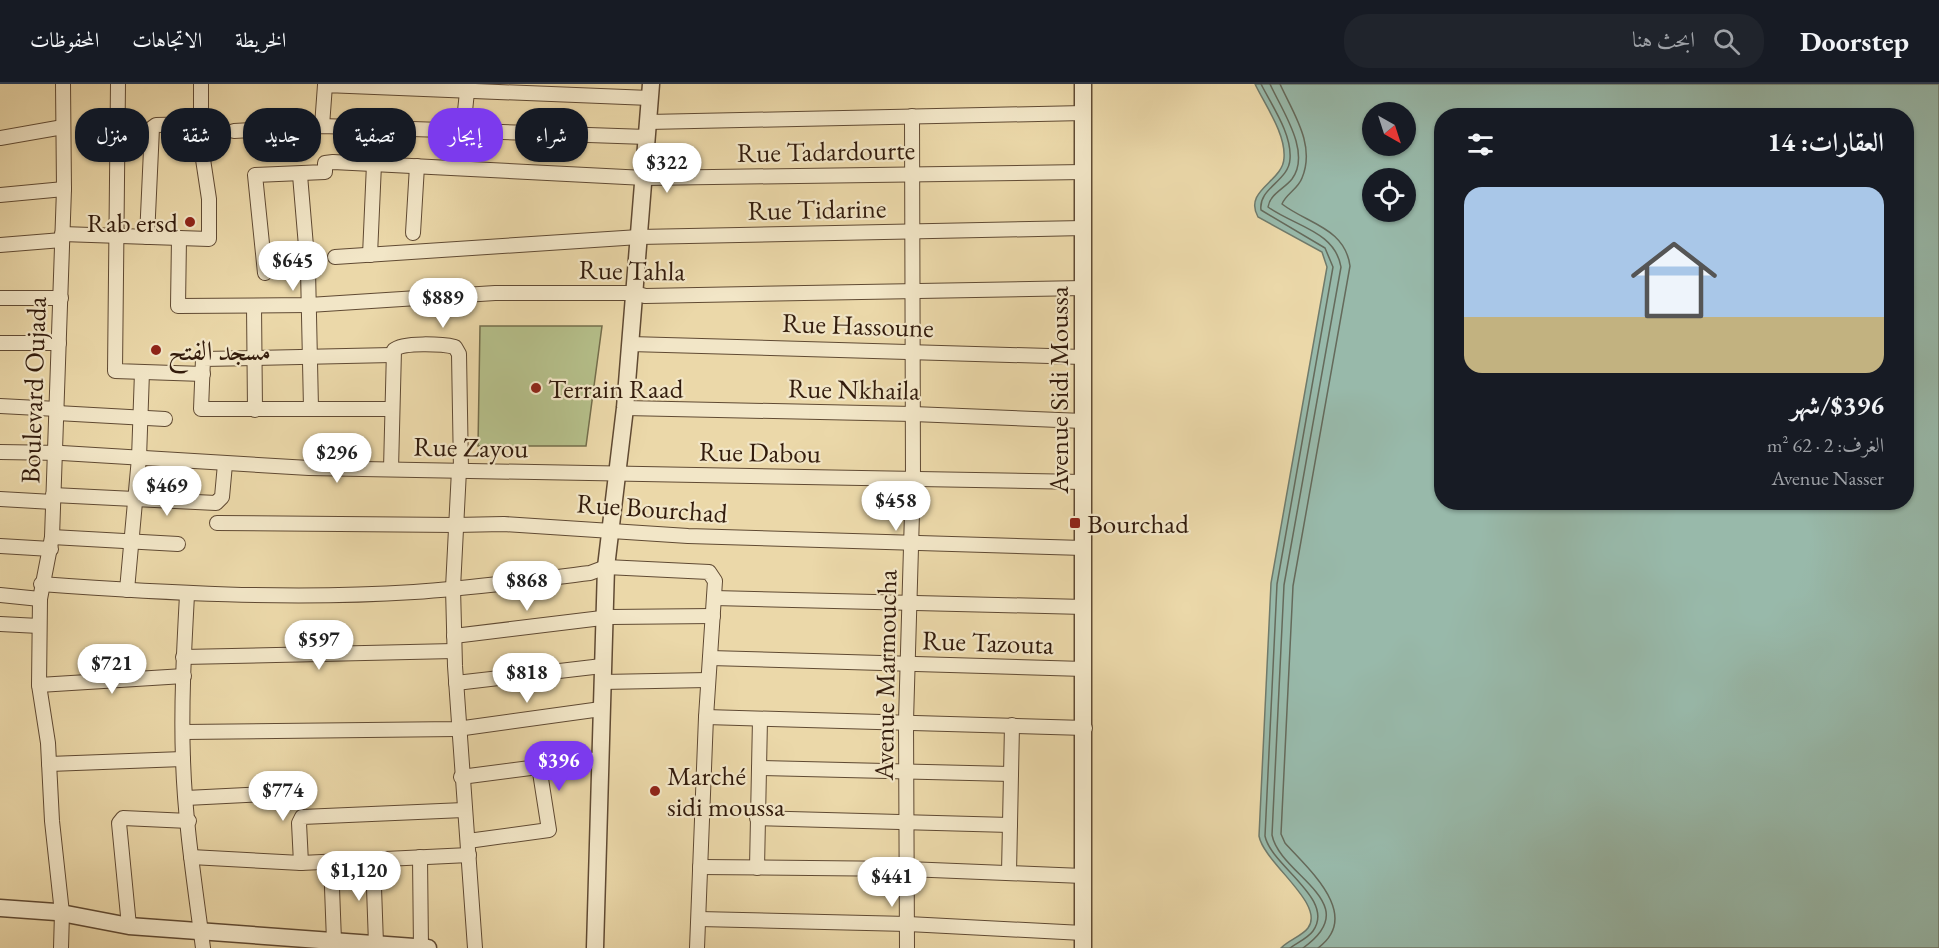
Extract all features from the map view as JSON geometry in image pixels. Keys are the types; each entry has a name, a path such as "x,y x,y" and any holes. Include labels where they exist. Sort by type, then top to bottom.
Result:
{"street":[{"name":"Boulevard Oujada","path":"62,948 62,913 54,851 50,764 39,685 39,626 41,584 51,543 57,411 64,189 63,84"},
{"path":"118,84 115,371 203,374"},
{"path":"200,108 201,84"},
{"name":"Avenue Sidi Moussa","path":"1083,84 1085,728 1083,941"},
{"path":"322,126 325,85 446,87 467,92 651,91 635,293 606,567 596,948"},
{"path":"465,108 467,92"},
{"path":"503,131 648,130 912,116 1084,113"},
{"name":"Avenue Marmoucha","path":"907,948 906,721 913,478 912,116"},
{"path":"147,237 152,128 161,125"},
{"path":"234,131 322,126 428,130"},
{"path":"0,138 63,127"},
{"path":"0,245 62,237 209,239 209,199 205,162"},
{"name":"Rue Tadardourte","path":"265,273 255,175 300,175 325,172 325,163 333,162 645,178 1084,172"},
{"path":"459,168 460,162"},
{"path":"370,255 374,164"},
{"path":"412,233 417,166"},
{"path":"300,175 309,305 311,408"},
{"path":"0,195 64,189"},
{"name":"Rue Tidarine","path":"335,257 639,237 1084,228"},
{"name":"Rue Tahla","path":"179,238 178,306 309,305 449,295 635,293 656,296 1084,288"},
{"path":"0,298 62,298"},
{"path":"254,306 255,410"},
{"path":"0,343 59,344"},
{"name":"Rue Hassoune","path":"630,344 912,350 1083,357"},
{"path":"391,469 392,356 396,348 446,345 458,349 460,470 454,525 454,651 457,729 474,948"},
{"path":"392,356 203,359 201,410 392,409"},
{"path":"127,590 139,458 142,372"},
{"path":"0,406 165,419"},
{"name":"Rue Nkhaila","path":"624,408 913,414 1083,421"},
{"name":"Rue Zayou","path":"0,452 54,455 62,453 225,464 617,475"},
{"path":"0,499 220,502 225,464"},
{"name":"Rue Dabou","path":"617,475 1083,482"},
{"name":"Rue Bourchad","path":"217,523 504,524 688,536 1083,548"},
{"path":"0,546 132,541 178,543"},
{"path":"41,584 187,595 351,594 453,588 590,573 606,567 703,569 714,576 714,598 706,717 697,948"},
{"path":"0,594 40,599"},
{"path":"187,595 183,657 183,759 191,857 202,940"},
{"path":"714,598 1084,607"},
{"path":"454,636 603,619 713,616"},
{"path":"0,624 39,626"},
{"path":"183,657 454,651"},
{"name":"Rue Tazouta","path":"710,658 1084,669"},
{"path":"456,683 602,674 708,680"},
{"path":"39,685 184,676"},
{"path":"183,732 457,729 601,709"},
{"path":"706,717 906,721 1085,728"},
{"path":"757,868 760,719"},
{"path":"1009,873 1012,725"},
{"path":"50,764 183,759"},
{"path":"461,777 600,759"},
{"path":"191,857 301,863 420,856 549,830 539,766"},
{"path":"759,768 1011,774"},
{"path":"186,798 267,794"},
{"path":"301,863 299,823 302,817 464,810"},
{"path":"129,926 118,823 123,818 189,821"},
{"path":"757,818 1010,825"},
{"path":"420,856 420,948"},
{"path":"373,859 376,944"},
{"path":"331,861 334,941"},
{"path":"700,867 907,869 1083,876"},
{"path":"0,908 62,913 202,940 334,941 428,948"},
{"path":"699,919 908,924 1083,941"}],"green space":[{"name":"Terrain Raad","path":"480,326 602,326 586,446 478,446"}],"water":[{"path":"1255,84 1939,84 1939,948 1281,948 1308,928 1311,918 1309,907 1302,895 1271,858 1259,836 1271,583 1327,267 1322,252 1258,217 1255,208 1259,193 1277,174 1284,158 1282,139"}],"place":[{"name":"Rab ersd","path":"190,222"},
{"name":"مسجد الفتح","path":"156,350"},
{"name":"Terrain Raad","path":"536,388"},
{"name":"Bourchad","path":"1075,523"},
{"name":"Marché sidi moussa","path":"655,791"}]}
